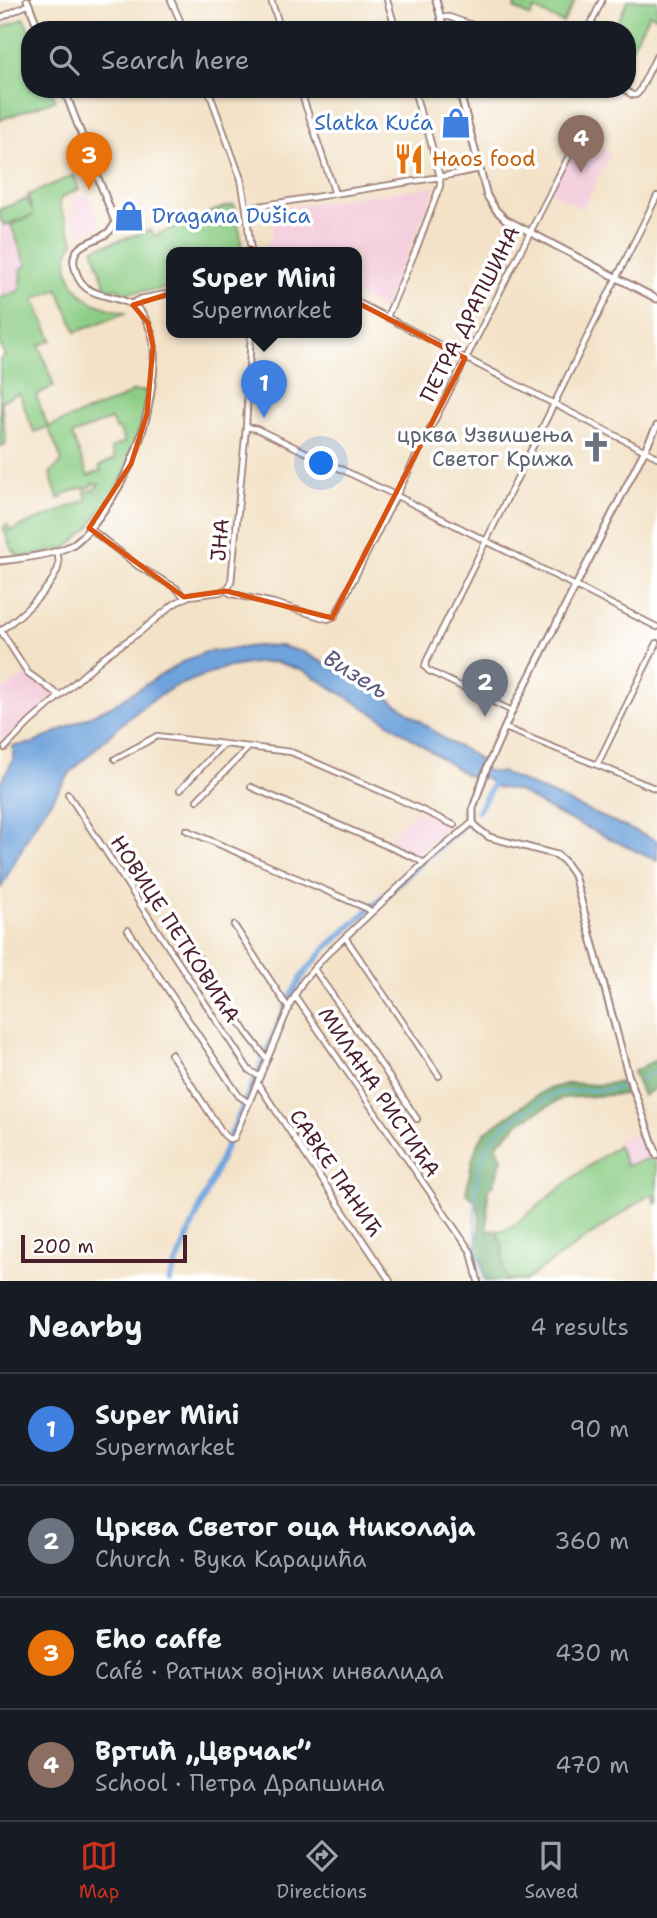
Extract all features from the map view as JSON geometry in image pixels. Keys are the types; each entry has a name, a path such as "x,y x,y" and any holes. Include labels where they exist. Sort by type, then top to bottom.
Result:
{"street":[{"path":"172,0 180,21"},
{"path":"271,0 278,21"},
{"path":"387,0 393,21"},
{"path":"436,0 441,21"},
{"path":"592,21 602,0"},
{"path":"0,18 28,2 35,21"},
{"path":"440,17 461,21"},
{"path":"636,95 657,55"},
{"path":"0,561 57,551 75,543 89,528 114,496 131,464 147,414 153,373 153,346 148,324 138,309 131,304 91,291 76,270 74,256 77,250 86,243 110,233 115,222 67,98"},
{"path":"211,98 237,166 251,247"},
{"path":"303,98 335,194"},
{"path":"387,317 439,190 440,177 416,98"},
{"path":"461,98 487,197 496,210 505,219 657,299"},
{"name":"ПЕТРА ДРАПШИНА","path":"225,590 321,617 332,618 337,612 576,142"},
{"path":"246,208 480,169"},
{"path":"512,711 429,671 425,667 426,662 657,196"},
{"path":"131,304 140,299 166,294"},
{"path":"362,304 657,457"},
{"name":"ЈНА","path":"184,597 215,594 225,590 231,583 246,427 251,338"},
{"path":"657,426 512,711 472,808 473,822 489,837 557,855 574,875 628,1074 657,1154"},
{"path":"246,427 257,429 395,495 657,627"},
{"path":"5,748 105,656 184,597 176,588 138,566 89,528"},
{"path":"57,551 59,567 52,579 32,604 0,631 28,673 60,696"},
{"path":"597,765 657,643"},
{"path":"505,728 657,789"},
{"path":"115,759 158,736 291,752 453,825"},
{"path":"180,790 223,743"},
{"path":"197,800 250,747"},
{"path":"251,787 422,862"},
{"name":"НОВИЦЕ ПЕТКОВИЋА","path":"68,794 249,1070 260,1077"},
{"path":"171,1054 227,1138 236,1136 303,981 422,862 473,822"},
{"path":"186,830 372,912"},
{"path":"176,923 247,1033 267,1059"},
{"path":"234,925 289,1009"},
{"path":"128,929 239,1096 249,1103"},
{"path":"345,937 439,1076"},
{"path":"314,969 417,1119"},
{"name":"МИЛАНА РИСТИЋА","path":"295,996 471,1252 478,1281"},
{"name":"САВКЕ ПАНИЋ","path":"257,1083 390,1281"}],"highlighted area":[{"path":"251,248 465,358 332,618 226,591 184,597 89,528 131,464 147,414 153,346 148,323 133,305 251,269"}],"shaded area":[{"path":"579,137 611,154 582,209 551,192"},
{"path":"436,186 383,309 362,298 362,247 266,247 274,228 273,209"},
{"path":"29,196 60,275 0,298 0,208"},
{"path":"89,196 100,224 83,234 72,214 75,212 71,200"},
{"path":"27,675 55,695 7,738 0,739 0,691"},
{"path":"417,811 449,826 415,856 384,843"},
{"path":"644,1130 653,1157 626,1166 616,1140"}],"green space":[{"path":"575,0 564,21 535,9 530,17 514,8 517,1"},
{"path":"628,0 657,0 657,17 649,14 636,39 636,21 618,21"},
{"path":"24,18 25,21 21,21 21,98 55,100 0,120 0,29"},
{"path":"74,175 79,189 62,197 59,203 74,242 67,257 69,273 77,288 89,300 125,313 76,332 58,289 34,299 52,340 39,345 54,386 36,395 48,427 34,432 19,393 1,401 6,444 0,446 0,359 5,356 0,344 0,298 19,291 22,276 20,269 27,266 11,225 34,215 4,225 0,218 0,209 27,199 33,212 28,195"},
{"path":"234,205 241,247 166,247 166,289 123,293 119,288 107,290 93,249 151,230 154,236"},
{"path":"133,391 151,391 131,464 89,528 66,548 20,558 11,548 4,526 8,525 10,531 87,500 85,492 94,490 99,484 93,483 92,486 62,495 63,497 58,499 50,473 62,460 48,427 122,398","holes":["111,419 115,429 119,428 125,442 111,448 115,459 99,466 101,471 88,476 72,435"]},
{"path":"657,1059 657,1087 643,1096 633,1072"},
{"path":"623,1082 627,1094 563,1098 521,1121 498,1143 502,1158 494,1184 488,1189 487,1230 499,1231 504,1270 509,1281 486,1281 482,1259 475,1259 474,1254 479,1228 478,1208 472,1197 466,1193 473,1157 485,1132 545,1090 570,1083 596,1085"},
{"path":"618,1145 626,1166 653,1157 657,1170 657,1205 651,1194 524,1281 506,1279 500,1258 499,1231 512,1227"}],"water":[{"path":"281,646 303,652 380,692 449,742 471,753 484,769 501,772 657,841 657,861 556,813 518,791 495,787 486,778 465,774 304,671 276,662 224,668 174,687 119,726 71,772 35,824 0,889 0,784 13,760 13,746 34,743 111,706 184,661 206,652"}],"waterway":[{"path":"478,811 496,779"},
{"path":"169,1281 290,998 303,975 325,949 466,822"},
{"path":"639,1080 657,1070"},
{"path":"484,1281 476,1230 476,1193 482,1159 492,1138 512,1119 554,1094 626,1085"}],"place":[{"name":"Slatka Kuća","path":"456,123"},
{"name":"Haos food","path":"409,159"},
{"name":"Вртић „Цврчак”","path":"581,173"},
{"name":"Eho caffe","path":"89,190"},
{"name":"Dragana Dušica","path":"129,216"},
{"name":"Super Mini","path":"264,418"},
{"name":"црква Узвишења Светог Крижа","path":"596,447"},
{"name":"Црква Светог оца Николаја","path":"485,717"}],"water label":[{"name":"Визељ","path":"356,674"}]}
